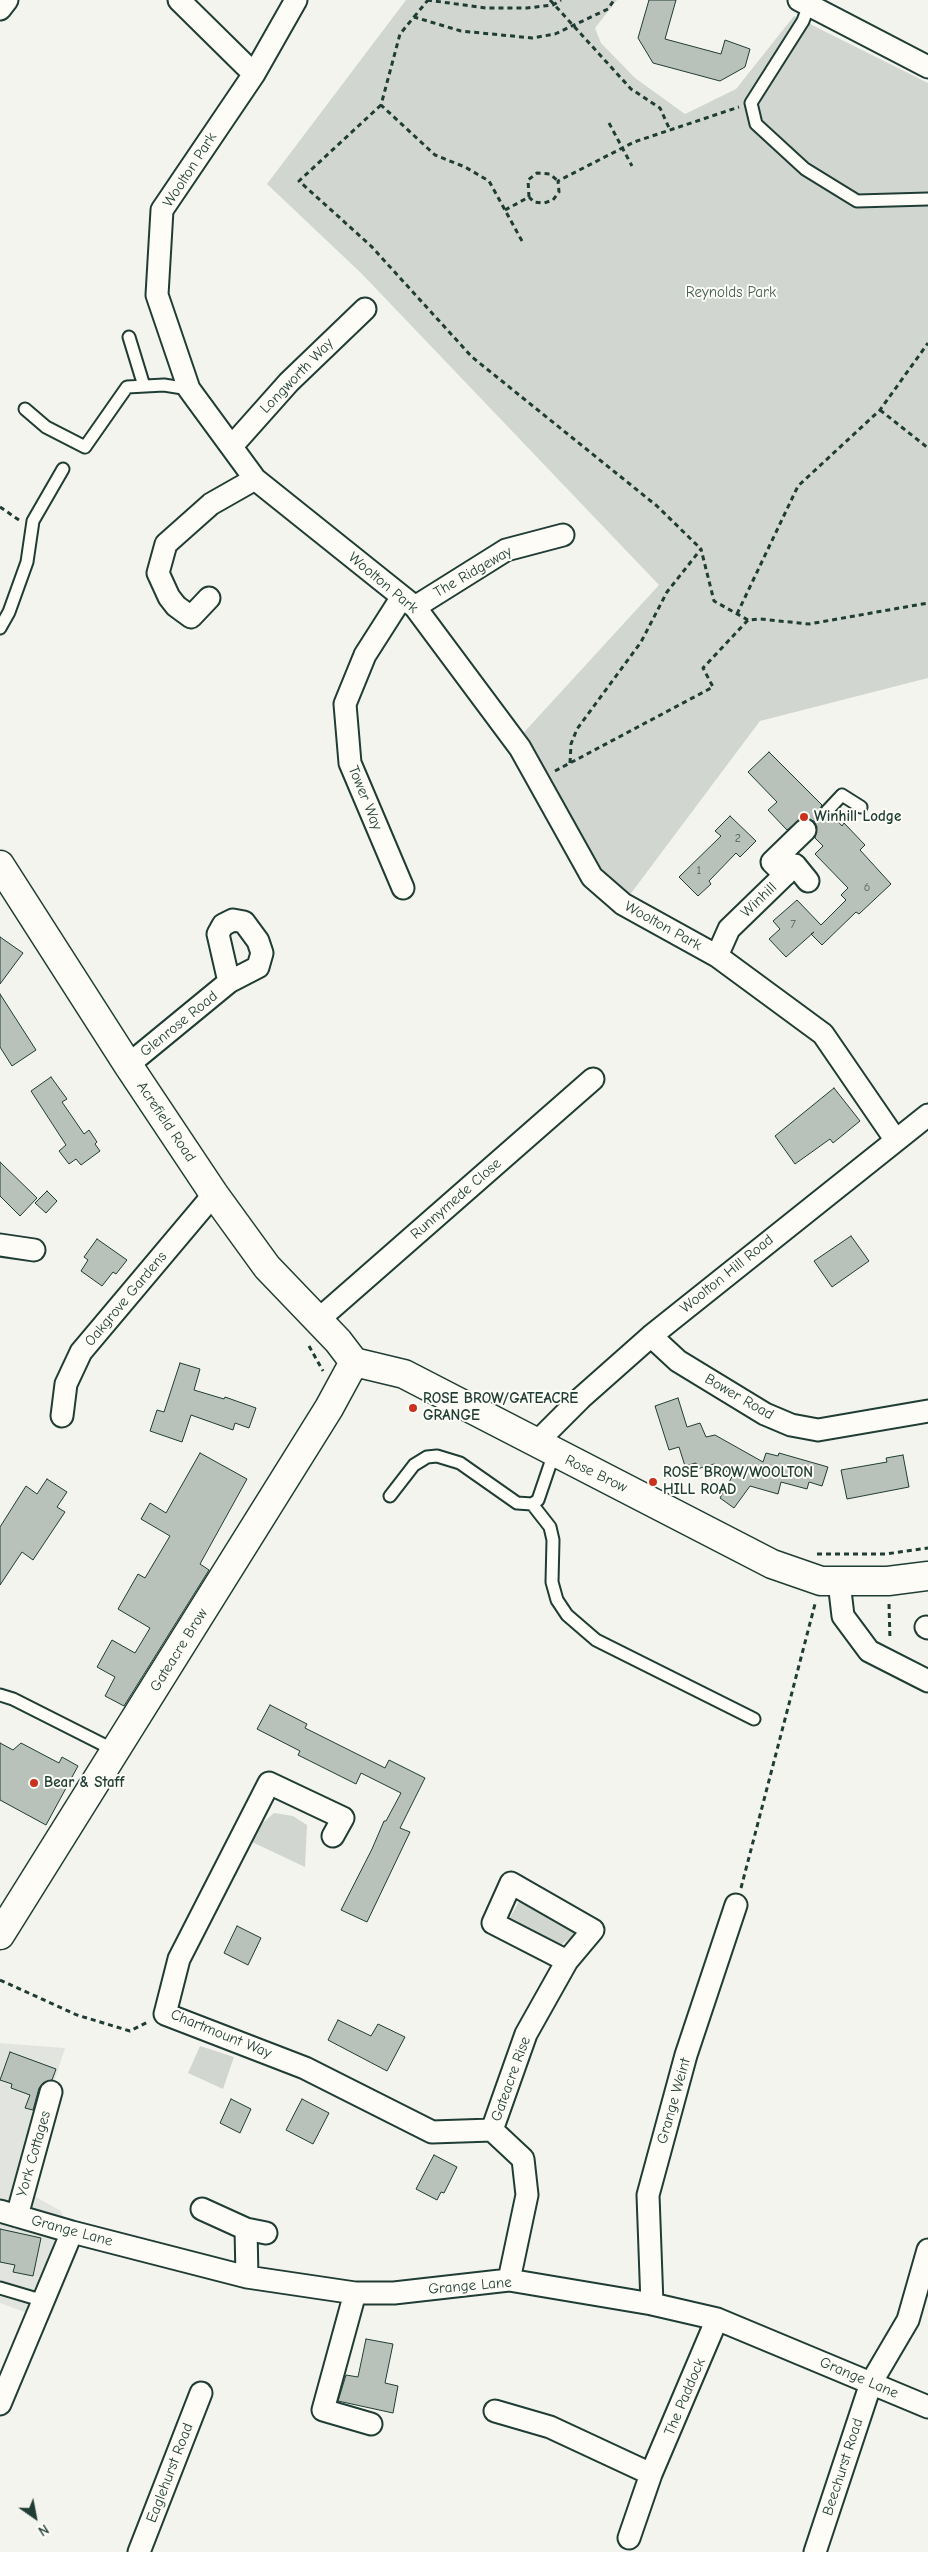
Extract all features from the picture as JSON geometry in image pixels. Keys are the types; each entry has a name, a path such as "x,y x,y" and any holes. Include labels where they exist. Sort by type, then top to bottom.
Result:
{"main road":[{"name":"Acrefield Road","path":"0,865 128,1065 214,1194 267,1267 318,1320 354,1362"},
{"name":"Rose Brow","path":"354,1362 404,1374 544,1448 772,1564 830,1582"},
{"name":"Gateacre Brow","path":"0,1936 324,1416 354,1362"},
{"path":"830,1582 888,1580 928,1576"}],"street":[{"path":"0,9 7,0"},
{"path":"179,0 254,74"},
{"name":"Woolton Park","path":"296,0 254,74 162,210 157,295 188,389 255,479 409,602 520,748 592,877 623,904 718,956 823,1034 895,1139"},
{"path":"804,3 928,67"},
{"name":"Longworth Way","path":"232,446 289,382 365,309"},
{"path":"209,598 191,617 176,606 169,597 158,573 166,544 211,504 255,479"},
{"name":"The Ridgeway","path":"409,602 506,550 563,535"},
{"name":"Tower Way","path":"403,888 350,763 345,704 365,655 409,602"},
{"path":"785,875 772,862 806,830"},
{"name":"Winhill","path":"718,956 729,929 795,865 808,881"},
{"name":"Glenrose Road","path":"128,1065 230,982"},
{"name":"Runnymede Close","path":"318,1320 593,1079"},
{"name":"Woolton Hill Road","path":"544,1448 595,1386 651,1336 895,1139 928,1115"},
{"name":"Oakgrove Gardens","path":"62,1416 66,1384 81,1352 214,1194"},
{"path":"0,1245 34,1250"},
{"name":"Bower Road","path":"651,1336 678,1361 765,1414 791,1425 824,1429 928,1410"},
{"path":"830,1582 842,1616 869,1651 928,1681"},
{"name":"Chartmount Way","path":"333,1836 342,1818 269,1782 179,1959 165,2014 305,2068 432,2132 492,2130"},
{"name":"Grange Weint","path":"652,2304 648,2195 686,2055 736,1905"},
{"name":"Gateacre Rise","path":"509,2280 527,2195 523,2158 492,2130 526,2034 567,1961"},
{"name":"York Cottages","path":"8,2213 52,2092"},
{"path":"202,2209 256,2231 247,2277"},
{"name":"Grange Lane","path":"8,2213 72,2232 247,2277 355,2293 394,2293 509,2280 652,2304 718,2319 928,2407"},
{"path":"0,2404 72,2232"},
{"name":"Beechurst Road","path":"815,2552 871,2383 908,2320 928,2250"},
{"path":"355,2293 323,2410 371,2424"},
{"name":"The Paddock","path":"629,2538 651,2474 718,2319"},
{"name":"Eaglehurst Road","path":"139,2552 202,2394"},
{"path":"495,2411 550,2427 651,2474"}],"lane":[{"path":"804,3 803,21 751,103 756,124 804,169 857,201 928,200"},
{"path":"129,337 144,386"},
{"path":"25,409 46,426 86,447 127,387 164,386 188,389"},
{"path":"0,628 9,612 27,562 33,521 63,469"},
{"path":"827,810 842,795 861,807"},
{"path":"390,1496 414,1465 427,1457 437,1456 460,1463 517,1503 532,1504 538,1500 544,1448"},
{"path":"532,1504 550,1527 553,1540 552,1582 557,1600 567,1615 596,1640 754,1719"},
{"path":"0,1695 13,1699 116,1751"},
{"path":"0,2288 44,2301"}],"path":[{"path":"561,0 553,4 527,8 486,8 428,0 400,34 381,105 299,181 371,246 472,357 657,506 701,549 714,601 748,620 760,619 809,624 928,603"},
{"path":"550,0 631,89 660,108 670,130"},
{"path":"414,17 461,31 532,38 555,34 574,26 608,9 614,0"},
{"path":"558,181 622,147 751,103"},
{"path":"381,105 435,155 465,167 489,181 522,241"},
{"path":"609,123 632,166"},
{"path":"537,173 550,174 558,181 559,192 553,200 544,203 534,202 529,197 528,180 537,173"},
{"path":"505,210 529,197"},
{"path":"737,614 798,486 880,410 928,343"},
{"path":"880,410 928,448"},
{"path":"0,507 32,530"},
{"path":"570,764 571,744 578,729 641,642 667,592 701,549"},
{"path":"538,779 570,764 713,687 704,668 748,620"},
{"path":"813,1554 886,1554 928,1548"},
{"path":"888,1580 891,1663"},
{"path":"736,1905 830,1582"},
{"path":"0,1980 77,2015 130,2030 165,2014"}],"shaded area":[{"path":"0,2043 65,2048 20,2188 61,2211 79,2249 49,2321 0,2303"}],"green space":[{"name":"Reynolds Park","path":"406,0 617,0 595,28 601,43 635,78 685,114 736,89 794,16 928,83 928,678 760,721 623,904 578,851 516,741 659,585 362,274 267,184"},
{"path":"274,1813 293,1816 307,1825 305,1867 252,1842 259,1826"},
{"path":"521,1898 580,1931 558,1947 508,1921"},
{"path":"200,2046 234,2057 223,2089 188,2073"}],"building":[{"path":"649,0 676,0 665,39 721,54 725,40 750,49 745,67 720,81 653,63 638,38"},
{"path":"769,752 822,805 820,810 822,816 826,818 833,816 842,826 844,823 865,845 860,850 891,884 859,914 856,912 822,945 811,934 786,957 769,939 780,929 773,921 797,900 821,925 846,900 841,895 848,888 815,854 823,846 815,838 817,827 814,821 802,818 787,830 768,810 777,802 748,772"},
{"path":"730,816 756,841 740,857 736,853 709,881 711,884 698,896 679,877 721,836 715,831"},
{"path":"0,937 23,953 0,984"},
{"path":"0,994 36,1050 12,1066 0,1047"},
{"path":"51,1077 67,1099 62,1102 84,1134 89,1130 97,1142 95,1144 100,1151 81,1165 76,1159 69,1164 59,1151 66,1145 31,1091"},
{"path":"834,1088 860,1121 833,1143 830,1139 795,1164 775,1136"},
{"path":"0,1162 37,1198 20,1216 0,1196"},
{"path":"47,1191 57,1201 46,1213 35,1203"},
{"path":"851,1236 869,1261 832,1287 814,1261"},
{"path":"97,1239 127,1260 116,1274 113,1272 102,1286 81,1271 88,1260 84,1257"},
{"path":"180,1363 200,1369 194,1390 224,1399 225,1397 256,1408 249,1428 235,1423 233,1430 191,1415 182,1442 150,1431 157,1410 164,1412"},
{"path":"678,1398 687,1427 700,1423 706,1437 715,1435 763,1462 766,1453 778,1456 779,1453 828,1467 822,1486 809,1482 807,1489 781,1482 778,1494 750,1486 734,1508 720,1498 733,1475 714,1464 697,1469 696,1463 685,1466 679,1447 669,1450 655,1406"},
{"path":"200,1453 247,1479 200,1564 209,1570 124,1706 105,1696 115,1677 97,1667 112,1640 135,1653 150,1628 118,1609 138,1574 145,1578 170,1536 141,1519 150,1503 166,1513"},
{"path":"903,1455 909,1487 847,1499 841,1470 887,1462 886,1458"},
{"path":"47,1479 67,1492 57,1507 65,1512 33,1560 22,1552 0,1585 0,1527 26,1486 37,1494"},
{"path":"270,1705 307,1724 305,1728 385,1768 389,1760 425,1778 400,1828 410,1832 367,1922 341,1910 384,1821 386,1821 401,1793 361,1773 356,1784 298,1755 300,1751 257,1729"},
{"name":"Bear & Staff","path":"0,1743 13,1750 21,1743 59,1763 62,1757 78,1766 46,1825 0,1800"},
{"path":"237,1926 261,1938 248,1965 224,1953"},
{"path":"338,2020 371,2036 378,2024 405,2037 387,2071 328,2040"},
{"path":"10,2052 56,2069 52,2080 43,2083 39,2088 33,2110 25,2108 30,2095 11,2088 12,2084 0,2080"},
{"path":"231,2099 251,2109 240,2133 220,2123"},
{"path":"302,2099 329,2113 313,2144 286,2130"},
{"path":"434,2155 457,2167 444,2193 441,2192 437,2200 416,2189"},
{"path":"0,2229 41,2238 33,2276 13,2272 15,2265 0,2262"},
{"path":"366,2339 393,2344 385,2383 398,2386 393,2413 338,2401 346,2375 358,2377"}],"place":[{"name":"Winhill Lodge","path":"804,817"},
{"name":"ROSE BROW/GATEACRE GRANGE","path":"413,1408"},
{"name":"ROSE BROW/WOOLTON HILL ROAD","path":"653,1482"},
{"name":"Bear & Staff","path":"34,1783"}]}
